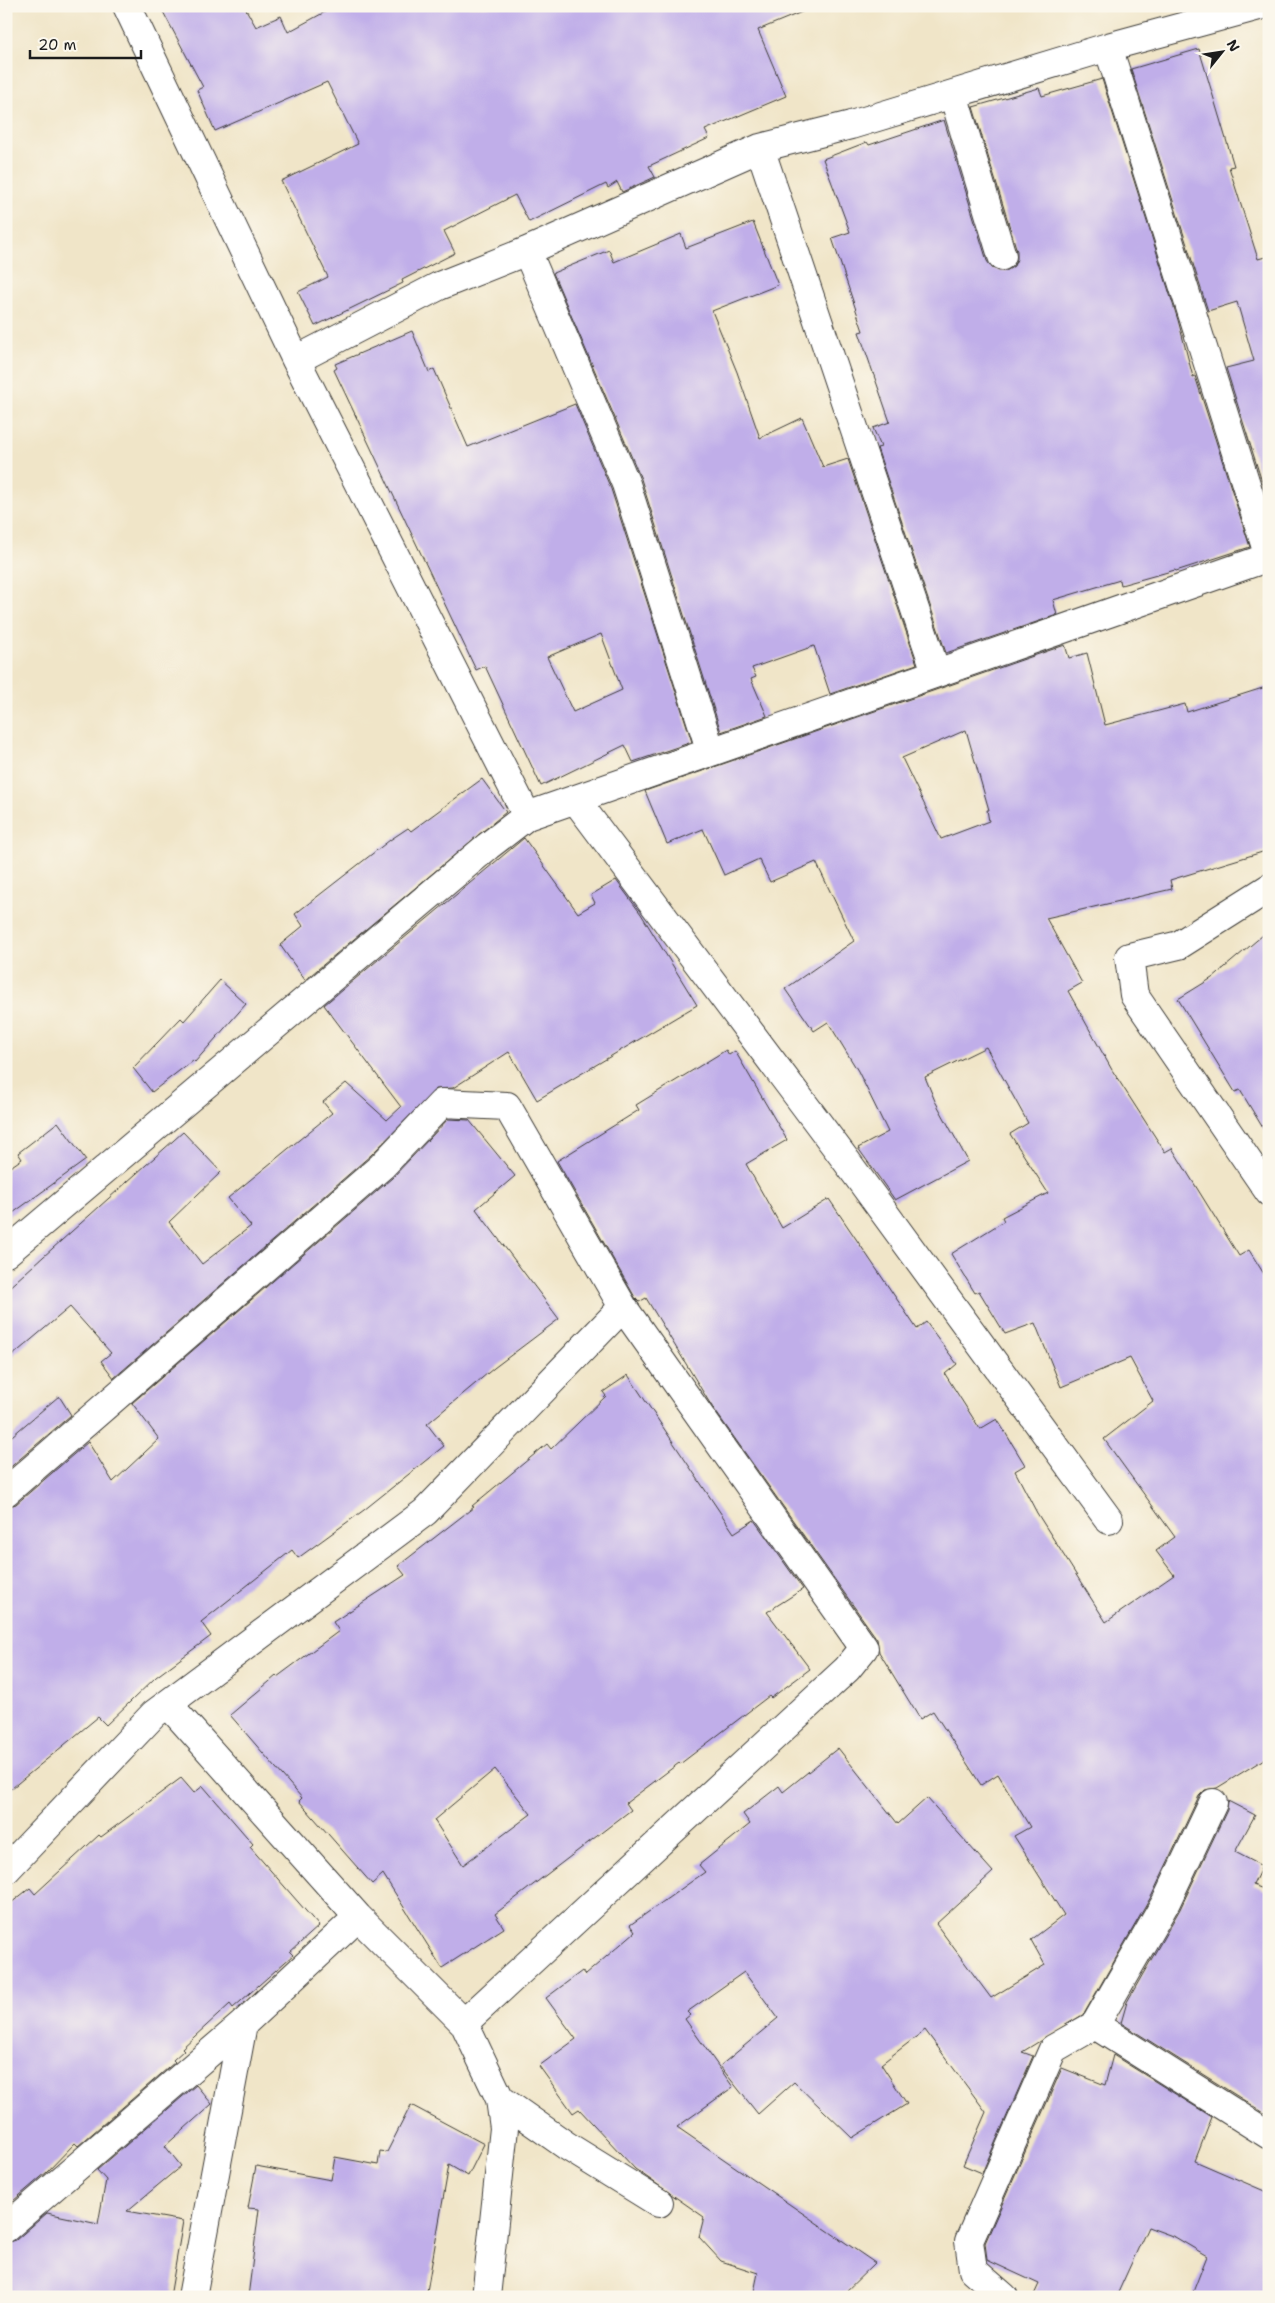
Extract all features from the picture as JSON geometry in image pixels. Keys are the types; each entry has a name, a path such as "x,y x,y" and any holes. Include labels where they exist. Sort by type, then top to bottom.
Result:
{"street":[{"path":"127,6 296,360 527,816"},
{"path":"296,360 439,286 527,251 760,148 851,125 1108,47 1260,6"},
{"path":"6,1253 488,846 527,816 1269,557 1108,47"},
{"path":"953,94 1002,256"},
{"path":"760,148 936,672"},
{"path":"527,251 626,484 711,752"},
{"path":"576,799 845,1160 1109,1520"},
{"path":"1269,888 1179,945 1129,956 1134,995 1269,1192"},
{"path":"6,1492 382,1166 442,1102 507,1106 623,1307 864,1648 847,1669 464,2024"},
{"path":"6,1870 154,1714 425,1512 623,1307"},
{"path":"168,1704 358,1917 464,2024 500,2099 504,2128 486,2297"},
{"path":"1004,2297 973,2270 969,2240 1053,2050 1095,2025 1166,1902 1213,1803"},
{"path":"6,2228 243,2024 358,1917"},
{"path":"192,2297 243,2024"},
{"path":"1095,2025 1269,2135"},
{"path":"500,2099 567,2146 659,2203"}],"building":[{"path":"160,6 244,6 256,27 281,16 288,32 336,6 814,7 758,30 786,96 705,130 709,138 649,166 655,177 622,192 617,182 608,188 606,184 529,222 515,195 444,231 455,253 402,280 403,283 315,326 298,292 328,277 281,181 358,144 327,82 215,131 197,90 203,87"},
{"path":"1199,49 1234,166 1229,167 1258,259 1269,256 1269,504 1226,368 1254,361 1237,302 1208,311 1131,69"},
{"path":"1102,79 1178,320 1193,377 1195,376 1250,547 1176,571 1121,585 1120,580 1053,600 1057,615 946,653 877,448 881,447 873,428 890,422 859,332 863,331 832,238 850,232 823,159 867,142 869,145 944,120 987,261 992,268 1006,271 1014,266 1017,259 1017,251 973,107 1039,88 1042,96"},
{"path":"753,222 778,285 712,311 737,372 760,438 802,418 823,467 848,459 917,664 830,694 814,646 752,668 756,677 751,679 767,716 721,732 641,479 553,273 609,250 614,262 681,234 686,248"},
{"path":"412,331 429,372 434,369 468,447 575,404 611,489 692,742 633,762 625,745 541,786 485,666 476,670 334,370 337,368 335,364","holes":["601,634 622,690 573,712 547,657"]},
{"path":"1065,645 1069,658 1087,653 1105,725 1185,704 1187,712 1269,686 1269,850 1170,880 1172,889 1046,918 1082,983 1068,991 1112,1070 1165,1152 1172,1148 1239,1256 1249,1250 1269,1282 1269,1756 1217,1788 1205,1790 1199,1796 1152,1895 1084,2014 1022,2052 1033,2056 982,2173 963,2165 986,2112 925,2030 881,2064 907,2104 852,2138 794,2082 758,2114 720,2066 778,2018 744,1972 687,2012 690,2015 685,2019 733,2087 677,2127 875,2263 840,2297 753,2297 758,2273 721,2261 699,2237 704,2217 635,2169 579,2109 573,2113 539,2066 576,2039 546,1998 582,1971 585,1975 635,1932 630,1925 705,1872 699,1865 750,1824 743,1814 779,1786 783,1792 838,1748 898,1824 927,1798 993,1872 936,1924 991,1998 1045,1965 1031,1940 1064,1915 1014,1836 1030,1827 998,1774 981,1785 933,1711 920,1719 879,1652 877,1639 711,1405 646,1298 639,1302 636,1299 557,1161 639,1110 636,1105 726,1050 729,1055 735,1051 787,1140 746,1164 782,1228 829,1199 917,1329 926,1322 957,1364 945,1374 980,1429 997,1419 1025,1465 1015,1471 1037,1513 1106,1622 1174,1575 1156,1551 1175,1537 1104,1439 1153,1401 1130,1358 1061,1387 1035,1323 1005,1334 979,1291 975,1293 951,1254 1004,1221 1002,1217 1048,1193 1010,1134 1028,1123 986,1047 925,1077 935,1101 968,1161 895,1200 858,1148 888,1132 858,1071 828,1022 814,1031 785,989 854,941 816,862 770,882 759,859 724,875 703,829 667,844 645,791","holes":["966,730 989,810 987,810 989,821 941,839 902,758"]},
{"path":"482,779 506,812 305,980 280,945 303,926 295,914 390,840 408,828 411,831"},
{"path":"524,838 578,913 595,903 591,895 616,880 641,914 697,1005 537,1100 509,1052 453,1088 436,1089 371,1155 114,1378 101,1361 111,1353 70,1307 6,1361 6,1290 183,1132 221,1172 169,1222 202,1264 251,1226 228,1198 332,1113 323,1102 346,1083 387,1120 401,1107 324,1005"},
{"path":"1269,930 1269,1138 1240,1090 1235,1092 1178,999 1212,978"},
{"path":"220,980 246,1004 195,1062 193,1060 152,1092 133,1068 181,1018 184,1021"},
{"path":"448,1119 469,1120 515,1176 476,1209 559,1319 494,1368 427,1424 444,1446 364,1510 298,1558 292,1550 201,1622 211,1636 156,1677 106,1725 98,1717 6,1793 6,1507 16,1504 88,1442 113,1482 159,1439 132,1403 392,1178"},
{"path":"58,1122 86,1160 6,1218 6,1170 22,1159 18,1153"},
{"path":"628,1375 734,1533 754,1520 803,1589 767,1612 810,1669 771,1698 769,1696 626,1803 631,1810 495,1914 504,1928 442,1968 383,1874 372,1884 299,1801 302,1798 230,1715 276,1676 339,1631 333,1622 405,1575 398,1566 474,1507 472,1506 547,1444 551,1449 606,1396 603,1392","holes":["495,1769 531,1814 463,1865 434,1820"]},
{"path":"59,1396 71,1415 6,1471 6,1441"},
{"path":"181,1778 194,1793 203,1786 253,1844 250,1847 319,1926 290,1952 293,1955 233,2008 230,2004 182,2048 184,2050 173,2060 175,2062 78,2146 75,2143 47,2172 6,2207 6,1907 30,1888 35,1894 99,1835 101,1837"},
{"path":"1228,1801 1255,1815 1235,1852 1262,1866 1253,1885 1269,1891 1269,2116 1121,2023 1127,2002 1180,1909 1227,1810"},
{"path":"1113,2055 1212,2117 1195,2161 1269,2193 1269,2297 1191,2297 1207,2256 1175,2237 1148,2227 1116,2297 1033,2297 1039,2284 987,2260 985,2243 1062,2068 1105,2085"},
{"path":"196,2085 212,2104 165,2146 181,2166 127,2211 183,2221 170,2297 6,2297 6,2243 16,2240 47,2213 98,2224 106,2180 97,2170"},
{"path":"411,2105 484,2144 468,2176 449,2165 426,2297 248,2297 259,2209 248,2208 256,2166 331,2180 335,2157 378,2165 380,2151 387,2152"}]}
